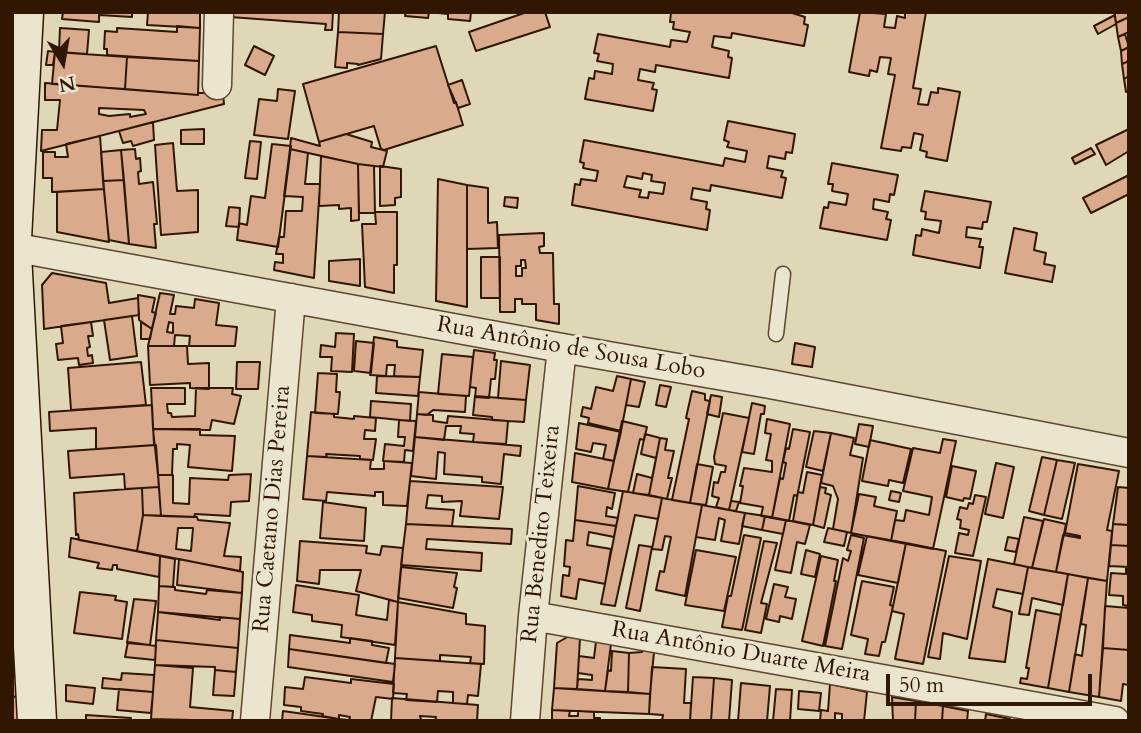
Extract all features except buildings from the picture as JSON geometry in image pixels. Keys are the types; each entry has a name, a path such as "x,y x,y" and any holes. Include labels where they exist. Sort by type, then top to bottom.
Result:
{"main road":[{"path":"12,239 24,12"},
{"path":"12,254 37,721"}],"street":[{"path":"217,85 219,12"},
{"name":"Rua Antônio de Sousa Lobo","path":"12,247 783,387 1129,453"},
{"name":"Rua Caetano Dias Pereira","path":"255,721 291,298"},
{"name":"Rua Benedito Teixeira","path":"525,721 533,616 562,348"},
{"name":"Rua Antônio Duarte Meira","path":"533,616 1115,721"}],"lane":[{"path":"776,334 783,274"}]}
